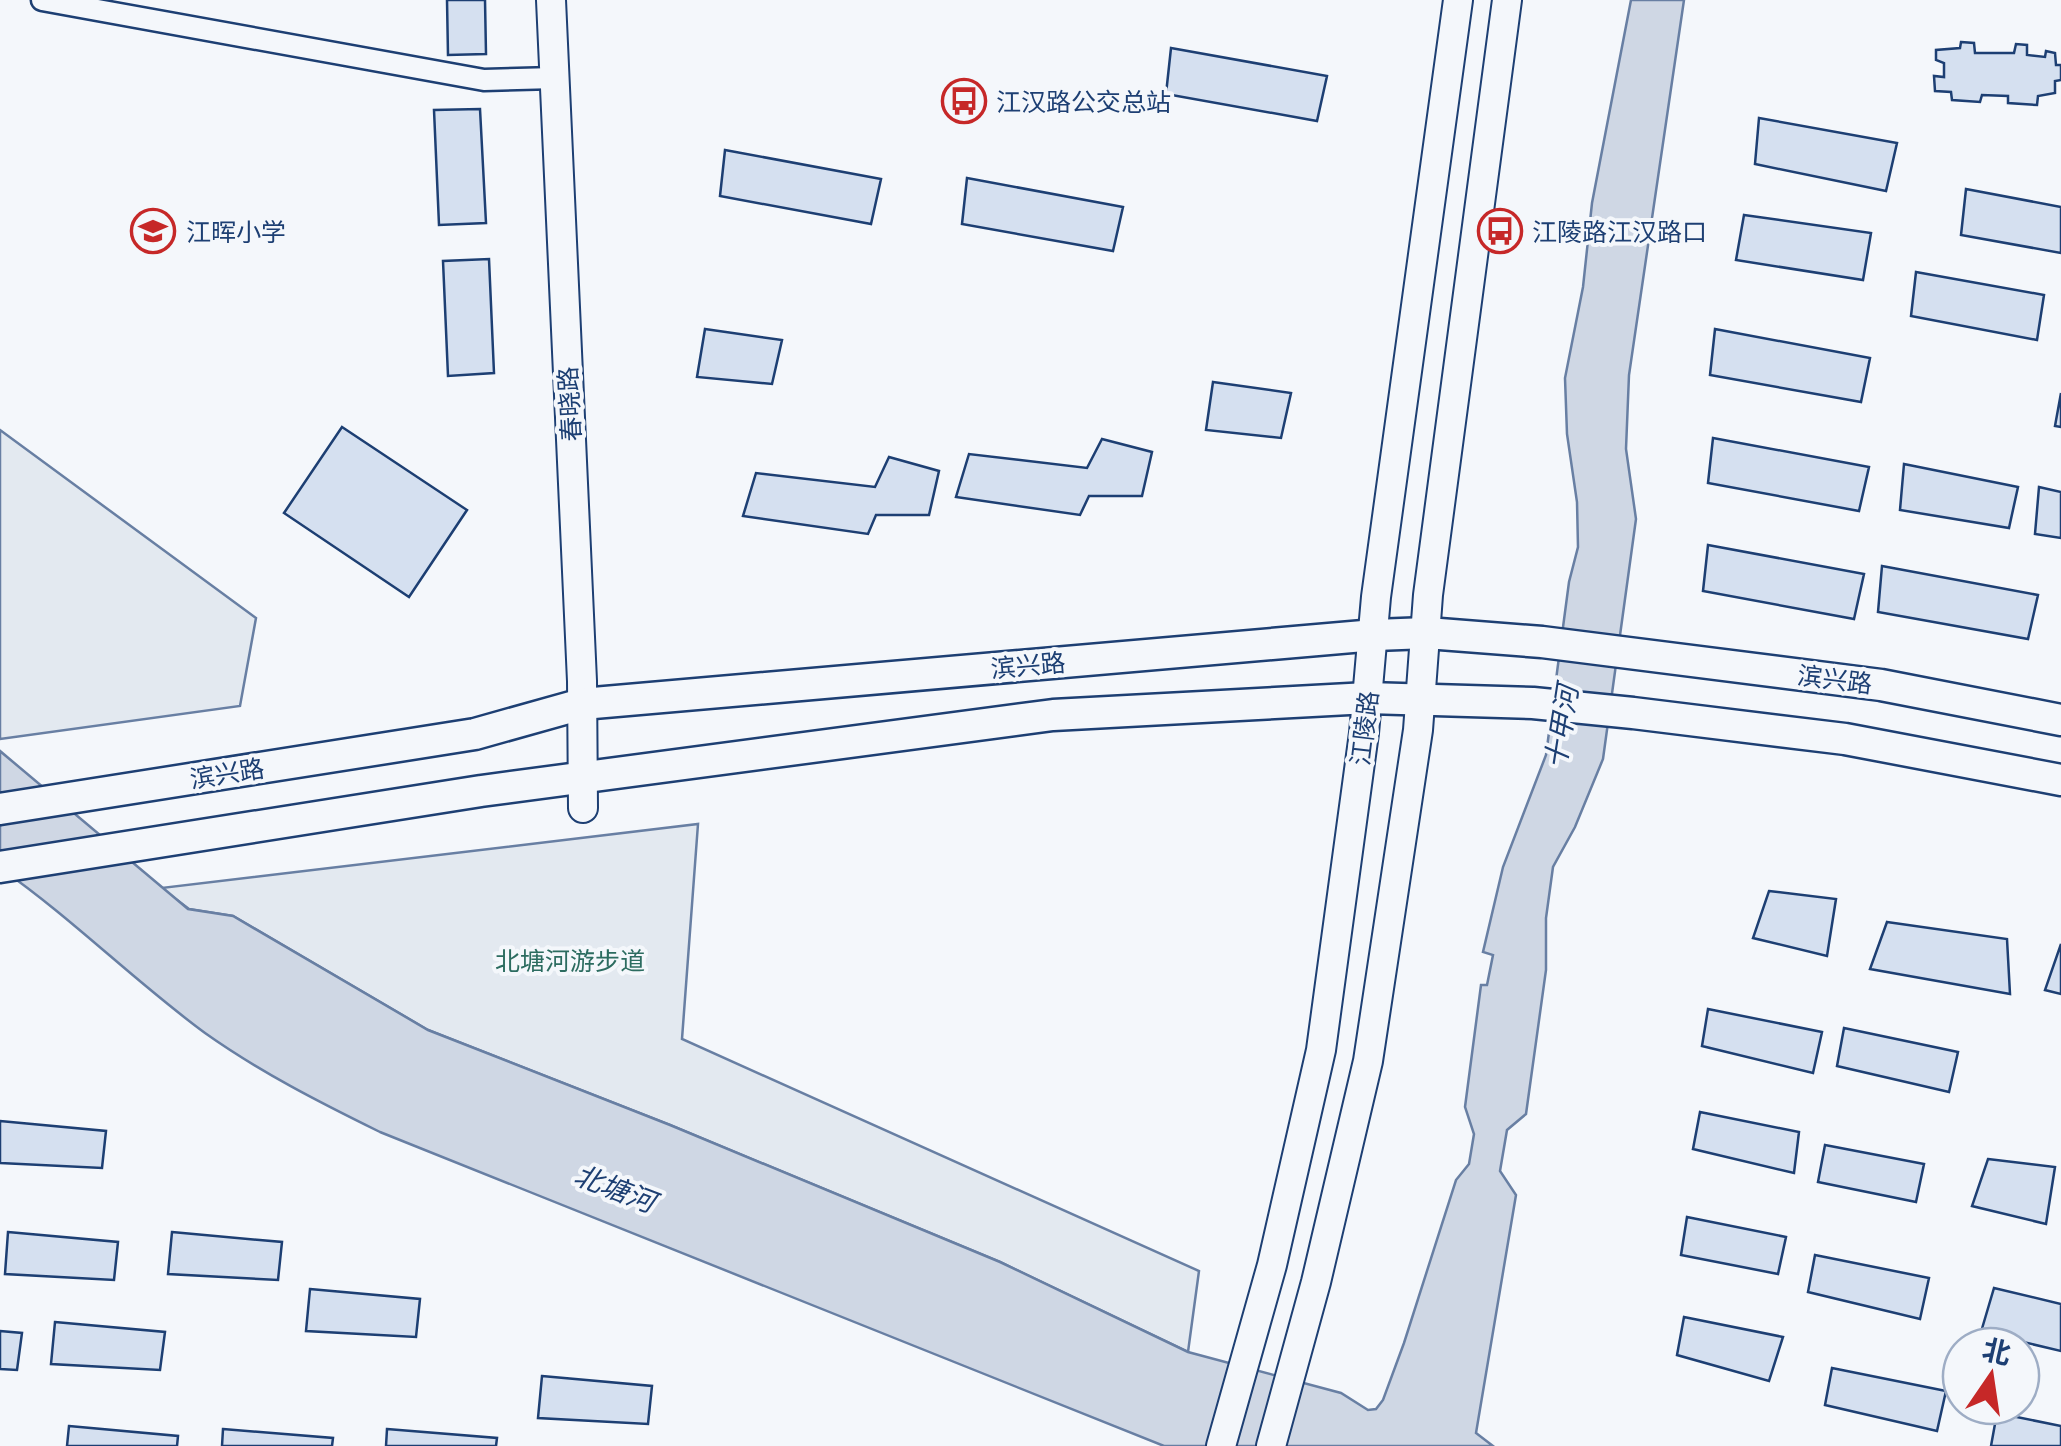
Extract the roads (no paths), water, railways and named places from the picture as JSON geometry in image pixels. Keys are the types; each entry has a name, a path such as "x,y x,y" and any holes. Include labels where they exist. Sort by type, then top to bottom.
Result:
{"main road":[{"name":"春晓路","path":"551,0 582,704 582,793"},
{"name":"江陵路","path":"1221,1446 1272,1265 1321,1050 1368,698 1376,597 1458,0"},
{"name":"江陵路","path":"1271,1446 1316,1282 1368,1061 1418,730 1431,575 1506,0"},
{"name":"滨兴路","path":"0,809 475,734 582,704 1375,635 1427,634 1542,642 1882,685 2061,720"},
{"name":"滨兴路","path":"0,867 481,791 582,793 1052,715 1368,698 1534,703 1845,738 2061,780"}],"street":[{"path":"42,0 484,80 554,78"}],"water":[{"path":"1631,0 1684,0 1629,375 1626,449 1636,519 1603,759 1575,827 1553,867 1546,918 1546,970 1526,1114 1507,1130 1500,1171 1516,1195 1476,1433 1493,1446 1164,1446 357,1121 268,1074 205,1033 0,868 0,751 188,909 233,916 428,1030 1000,1262 1188,1352 1341,1393 1368,1410 1376,1409 1404,1343 1456,1180 1469,1164 1474,1134 1465,1107 1481,985 1487,985 1493,955 1483,952 1503,867 1546,755 1569,582 1578,547 1565,378 1583,287 1592,203"}],"place":[{"name":"江汉路公交总站","path":"964,101"},
{"name":"江晖小学","path":"153,231"},
{"name":"江陵路江汉路口","path":"1500,231"}],"water label":[{"name":"十甲河","path":"1561,727"},
{"name":"北塘河","path":"615,1188"}],"park label":[{"name":"北塘河游步道","path":"570,960"}]}
